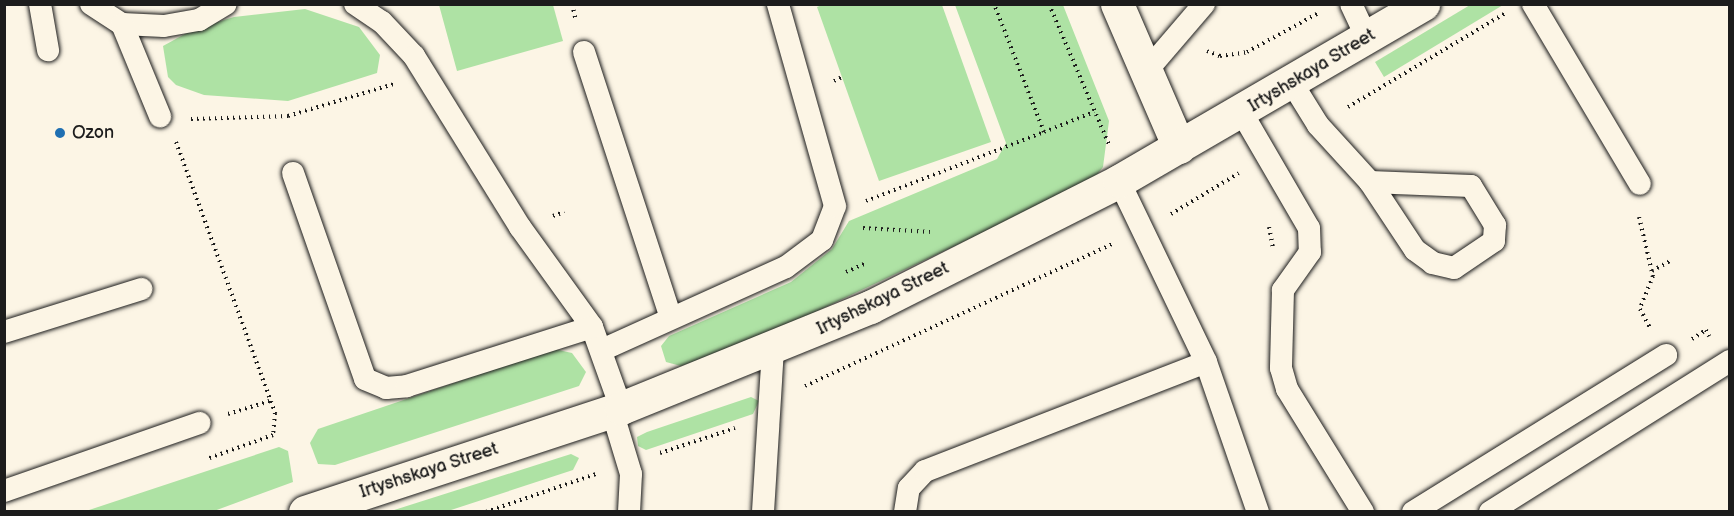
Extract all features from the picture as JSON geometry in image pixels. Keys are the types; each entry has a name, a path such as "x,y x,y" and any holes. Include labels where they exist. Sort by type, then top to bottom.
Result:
{"street":[{"path":"1117,4 1144,74 1179,147"},
{"name":"Irtyshskaya Street","path":"305,512 616,409 773,350 870,307 1121,180 1242,113 1423,4"}],"lane":[{"path":"40,4 48,50"},
{"path":"91,4 122,24 164,26 199,20 226,4"},
{"path":"355,4 382,22 426,74 519,227 592,327 602,350 631,474 629,512"},
{"path":"602,350 786,267 822,240 835,206 778,4"},
{"path":"1144,74 1183,32 1204,4"},
{"path":"1351,4 1367,38"},
{"path":"1533,4 1640,184"},
{"path":"122,24 160,116"},
{"path":"584,52 671,318"},
{"path":"1292,83 1318,125 1370,182 1415,250 1433,263 1454,268 1494,241 1495,225 1471,186 1370,182"},
{"path":"1242,113 1265,157 1309,228 1310,252 1283,290 1281,368 1287,389 1364,512"},
{"path":"293,173 365,379 386,388 407,386 592,327"},
{"path":"1121,180 1206,362 1257,512"},
{"path":"4,332 141,289"},
{"path":"763,512 773,350"},
{"path":"1413,512 1666,355"},
{"path":"1490,512 1730,361"},
{"path":"905,512 909,488 925,471 1206,362"},
{"path":"4,491 199,423"}],"path":[{"path":"994,4 1044,132"},
{"path":"1049,4 1121,180"},
{"path":"1183,32 1209,51 1233,57 1324,10"},
{"path":"1318,125 1508,12"},
{"path":"160,116 223,121 288,116 426,74"},
{"path":"832,214 1094,112"},
{"path":"160,116 180,151 270,401 273,435"},
{"path":"769,417 811,381 1145,229 1265,157"},
{"path":"1640,184 1639,227 1652,271 1640,309 1666,355"},
{"path":"832,214 865,229 930,232"},
{"path":"909,242 940,228"},
{"path":"1652,271 1670,261"},
{"path":"836,277 867,262"},
{"path":"199,423 270,401"}],"green space":[{"path":"824,4 942,5 991,142 879,181 817,7"},
{"path":"439,5 553,5 563,41 457,71"},
{"path":"955,5 1063,5 1109,121 1103,167 1092,181 756,340 681,366 666,362 661,346 669,336 791,282 832,249 849,221 997,159 1006,143"},
{"path":"1470,5 1503,5 1384,77 1375,62"},
{"path":"305,9 359,27 380,55 377,73 288,101 204,95 176,85 168,77 163,46 194,29 234,17"},
{"path":"554,349 572,353 586,372 579,386 335,465 318,464 310,443 318,429"},
{"path":"751,397 759,401 753,414 646,450 638,446 637,437 647,432"},
{"path":"279,447 288,451 293,482 214,511 86,511"},
{"path":"571,454 579,458 573,470 448,511 391,511"}],"place":[{"name":"Ozon","path":"60,133"}]}
